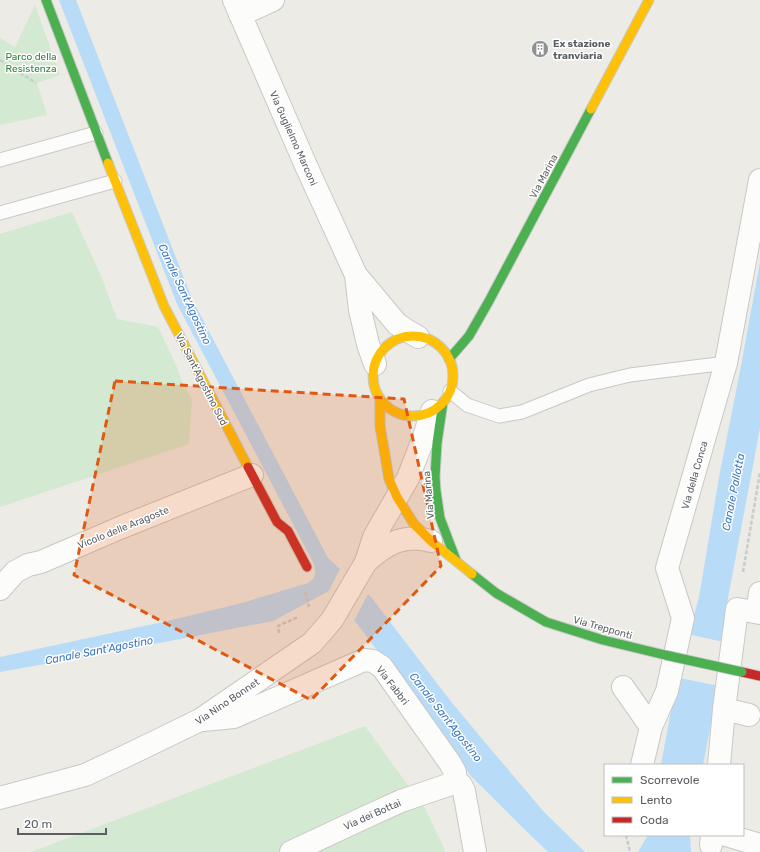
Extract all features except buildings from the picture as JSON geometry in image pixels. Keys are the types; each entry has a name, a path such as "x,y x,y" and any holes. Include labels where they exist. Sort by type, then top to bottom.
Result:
{"street":[{"name":"Via Sant'Agostino Sud","path":"46,0 96,133 164,306 277,522 288,531 307,567"},
{"path":"237,8 273,0"},
{"name":"Via Marina","path":"449,359 469,336 489,301 649,0"},
{"name":"Via Guglielmo Marconi","path":"237,8 356,275 397,324 418,337"},
{"name":"Via della Conca","path":"642,764 651,727 667,691 683,618 667,568 726,363 760,180"},
{"name":"Via Guglielmo Marconi","path":"356,275 360,310 368,344 375,364"},
{"path":"404,337 428,339 442,348 449,359 452,366 453,379 442,402 424,414 414,416 395,411 388,407 380,398 374,382 373,375 375,364 381,352 391,343 404,337"},
{"name":"Via Marina","path":"380,398 380,426 389,479 397,497 414,524 457,561"},
{"name":"Via Marina","path":"442,402 435,477 440,518 457,561"},
{"name":"Via Nino Bonnet","path":"0,798 85,775 200,720 312,643 332,620 366,562 374,537 408,478 424,437 442,402"},
{"name":"Vicolo delle Aragoste","path":"0,589 15,572 28,565 41,562 122,527 252,475"},
{"name":"Via Nino Bonnet","path":"366,562 385,546 395,541 421,538 432,541"},
{"name":"Via Trepponti","path":"457,561 496,593 546,622 603,640 760,676"},
{"path":"718,764 724,709 753,607"},
{"name":"Via Fabbri","path":"200,720 234,716 364,660 373,661 382,667 455,772 455,780 461,785 464,791 475,852"},
{"path":"623,687 651,727"},
{"path":"724,709 749,715"},
{"name":"Via dei Bottai","path":"291,852 401,801 448,785 455,780"},
{"path":"717,838 760,845"}],"lane":[{"path":"0,160 96,133"},
{"path":"0,213 115,181"},
{"path":"442,402 467,405 499,416 522,412 589,385 630,375 726,363"}],"path":[{"path":"0,60 36,83"},
{"path":"753,607 760,472"},
{"path":"309,604 310,610"},
{"path":"278,626 300,616"},
{"path":"626,836 630,852"}],"highlighted area":[{"path":"115,381 404,399 441,566 311,700 74,575"}],"green space":[{"name":"Parco della Resistenza","path":"35,5 60,75 37,83 47,115 0,125 0,38 15,47"},
{"path":"72,212 102,278 117,319 158,327 182,381 192,399 189,444 0,507 0,234"},
{"path":"365,726 426,810 445,852 31,852"}],"water":[{"name":"Canale Sant'Agostino","path":"59,0 76,0 192,299 328,558 371,597 449,699 483,740 544,812 585,852 548,852 471,776 358,625 329,591 273,621 0,672 0,657 172,620 242,603 308,583 313,579 315,574 313,562 177,304"},
{"name":"Canale Pallotta","path":"760,262 760,428 728,598 716,698 703,764 661,764 676,683 699,597 719,477"},
{"path":"647,836 690,836 691,852 638,852"}],"pier":[{"path":"341,567 369,592 353,623 328,593 327,594"},
{"path":"687,634 724,642 719,686 675,677"}],"traffic: fast":[{"path":"46,0 108,163"},
{"path":"449,359 469,336 489,301 591,109"},
{"path":"443,402 437,443 435,477 436,491 440,518 456,560"},
{"path":"472,574 496,593 546,622 603,640 665,655"},
{"path":"665,655 742,672"}],"traffic: slow":[{"path":"591,109 649,0"},
{"path":"108,163 164,306 248,467"},
{"path":"413,336 428,339 441,348 450,361 453,376 450,391 441,404 428,413 413,416 398,413 385,404 376,391 373,376 376,361 385,348 398,339 413,336"},
{"path":"380,398 380,426 389,479 397,497 414,524 431,541 472,574"}],"traffic: jam":[{"path":"248,467 277,522 288,531 307,567"},
{"path":"742,672 760,676"}],"place":[{"name":"Ex stazione tranviaria","path":"540,49"}]}
